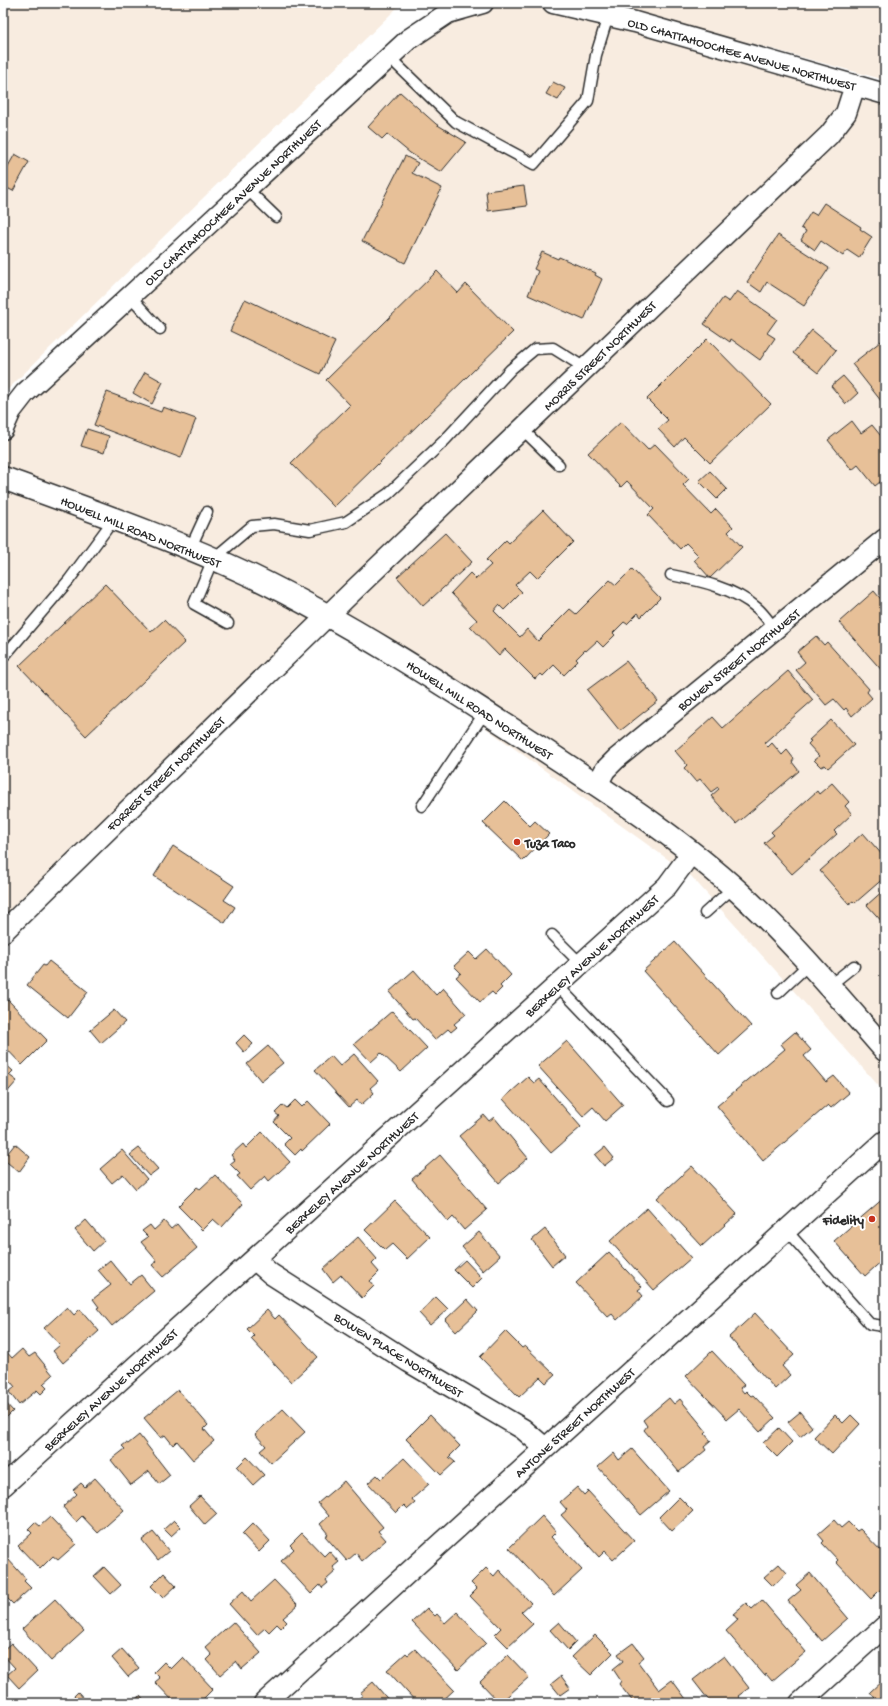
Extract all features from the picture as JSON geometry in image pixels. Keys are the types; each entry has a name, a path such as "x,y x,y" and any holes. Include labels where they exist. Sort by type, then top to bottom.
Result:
{"main road":[{"name":"HOWELL MILL ROAD NORTHWEST","path":"3,478 114,519 214,559 328,615 424,671 597,785 692,852 734,887 786,937 885,1050"}],"street":[{"name":"OLD CHATTAHOOCHEE AVENUE NORTHWEST","path":"3,429 11,411 26,393 409,39 448,13 483,3"},
{"name":"OLD CHATTAHOOCHEE AVENUE NORTHWEST","path":"553,3 608,16 885,94"},
{"name":"MORRIS STREET NORTHWEST","path":"328,615 829,135 846,113 855,85"},
{"name":"BOWEN STREET NORTHWEST","path":"597,785 605,770 616,759 885,539"},
{"name":"FORREST STREET NORTHWEST","path":"3,932 328,615"},
{"name":"BERKELEY AVENUE NORTHWEST","path":"3,1486 667,886 692,852"},
{"name":"ANTONE STREET NORTHWEST","path":"264,1703 885,1141"},
{"name":"BOWEN PLACE NORTHWEST","path":"254,1259 271,1274 409,1362 523,1428 545,1448"},
{"path":"800,1703 885,1626"}],"lane":[{"path":"389,57 456,122 534,164 588,101 596,55 608,16"},
{"path":"247,189 276,217"},
{"path":"130,296 160,329"},
{"path":"228,623 194,604 214,559 252,526 274,524 310,530 346,522 382,498 445,440 511,369 535,349 553,348 585,368"},
{"path":"522,429 559,465"},
{"path":"190,549 207,512"},
{"path":"3,653 6,654 69,580 114,519"},
{"path":"672,575 703,581 741,596 758,608 775,629"},
{"path":"422,806 485,712"},
{"path":"705,913 734,887"},
{"path":"552,935 581,964"},
{"path":"778,993 809,964"},
{"path":"829,986 854,966"},
{"path":"557,986 668,1101"},
{"path":"786,1230 870,1324 883,1326"}],"shaded area":[{"path":"3,3 402,3 3,394"},
{"path":"463,3 528,3 885,101 885,1093 691,876 332,617 3,948 3,426"},
{"path":"603,3 885,3 885,80"}],"building":[{"path":"553,82 565,88 558,100 546,94"},
{"path":"400,92 436,124 466,142 441,172 410,153 387,134 382,139 368,127"},
{"path":"15,154 29,162 13,191 3,186 3,175"},
{"path":"405,156 418,163 412,173 442,188 405,263 362,241"},
{"path":"524,186 527,206 488,211 486,191"},
{"path":"824,203 861,227 860,229 872,237 859,258 847,250 843,256 821,241 815,250 801,240 806,231 801,228 811,212 816,215"},
{"path":"778,235 829,268 804,306 767,282 761,292 747,282"},
{"path":"542,252 558,259 559,257 596,273 595,275 602,279 584,320 528,295 538,271 534,269"},
{"path":"437,271 458,293 466,284 513,332 334,507 291,463 350,405 326,380"},
{"path":"737,291 777,319 767,333 775,338 760,360 731,339 730,342 704,324 723,298 729,302"},
{"path":"245,299 335,342 320,374 230,331"},
{"path":"812,330 836,350 818,373 793,353"},
{"path":"885,338 885,406 852,364"},
{"path":"707,339 771,404 710,463 684,437 675,447 658,429 668,420 647,399"},
{"path":"145,372 163,382 152,404 133,393"},
{"path":"843,376 858,393 846,404 831,386"},
{"path":"107,392 161,412 163,407 196,419 181,458 94,425"},
{"path":"852,421 861,433 872,425 885,441 885,478 875,486 858,465 852,470 828,440"},
{"path":"621,422 648,450 655,444 689,479 683,485 711,514 716,509 733,527 728,532 742,547 710,578 694,560 699,556 686,543 680,549 648,515 654,509 627,481 621,487 588,453"},
{"path":"87,429 109,436 104,453 81,446"},
{"path":"710,471 727,489 717,499 699,481"},
{"path":"543,510 573,542 537,578 530,571 515,585 522,592 504,610 499,605 494,611 520,637 527,629 538,641 570,609 576,614 610,580 616,585 632,569 660,598 641,617 638,613 627,624 624,622 613,633 615,635 603,647 597,641 586,651 585,650 576,659 578,661 564,675 554,665 543,676 541,674 535,679 505,649 499,656 470,626 477,620 451,593 470,573 476,579 491,565 486,560 506,540 509,543"},
{"path":"445,533 472,562 423,606 397,577"},
{"path":"105,584 151,632 164,620 185,642 86,736 19,666"},
{"path":"874,591 885,604 885,674 839,622"},
{"path":"816,636 824,645 827,642 869,689 867,692 872,698 852,716 846,708 844,710 834,699 826,705 796,670 805,662 797,652"},
{"path":"626,661 658,701 620,731 587,690"},
{"path":"788,671 813,700 764,743 768,747 772,743 782,755 787,750 794,759 792,762 799,771 736,824 711,796 719,789 718,787 711,792 700,779 696,782 684,768 687,765 675,751 713,717 723,728"},
{"path":"831,720 854,745 828,768 825,765 821,767 814,760 819,756 808,744 811,741 809,740"},
{"path":"832,783 849,802 845,806 852,814 834,831 837,834 792,874 764,843 774,835 771,832 817,791 819,794"},
{"path":"505,801 530,826 535,821 549,834 523,861 483,823"},
{"path":"863,833 885,858 885,877 855,903 853,901 849,904 820,871"},
{"path":"173,846 234,886 224,900 235,907 225,923 154,876"},
{"path":"885,889 885,925 867,905"},
{"path":"675,942 751,1026 719,1055 643,971"},
{"path":"487,949 511,975 500,986 502,988 495,995 492,992 480,1002 456,977 461,973 454,966 469,952 476,959"},
{"path":"49,961 88,992 68,1018 27,985 43,965 45,966"},
{"path":"414,970 436,995 443,988 466,1014 454,1024 457,1027 451,1032 448,1029 435,1040 415,1018 413,1019 389,992"},
{"path":"8,1000 47,1040 22,1065 3,1045 3,1005"},
{"path":"114,1010 125,1022 101,1043 90,1030"},
{"path":"392,1011 427,1048 401,1072 381,1053 371,1062 354,1044"},
{"path":"795,1032 811,1050 804,1056 826,1082 834,1076 849,1093 831,1108 828,1105 763,1161 717,1106 785,1049 781,1044"},
{"path":"244,1035 253,1044 244,1052 236,1043"},
{"path":"567,1041 623,1105 605,1121 593,1107 583,1116 538,1066"},
{"path":"268,1046 283,1063 261,1081 247,1064"},
{"path":"354,1054 378,1081 370,1088 374,1093 361,1105 357,1100 349,1107 315,1070 331,1056 340,1066"},
{"path":"3,1062 13,1071 9,1075 17,1081 3,1097"},
{"path":"528,1077 534,1083 539,1079 581,1127 551,1153 503,1099"},
{"path":"295,1100 302,1107 308,1101 330,1124 302,1151 301,1149 295,1155 284,1144 290,1138 274,1122 279,1116 275,1113 283,1105 287,1108"},
{"path":"484,1115 489,1121 494,1117 528,1158 499,1183 459,1136"},
{"path":"262,1132 290,1162 269,1181 265,1176 250,1190 237,1176 240,1174 230,1164 235,1160 231,1155 243,1144 246,1148"},
{"path":"15,1144 30,1157 19,1172 3,1159"},
{"path":"605,1147 614,1158 604,1166 595,1155"},
{"path":"139,1148 158,1169 149,1176 130,1155"},
{"path":"122,1150 147,1179 136,1189 123,1174 112,1183 100,1169"},
{"path":"440,1155 487,1210 464,1230 453,1217 448,1222 412,1179"},
{"path":"692,1166 737,1214 702,1246 657,1198"},
{"path":"215,1175 243,1204 222,1227 213,1219 202,1230 178,1206 197,1187 200,1189"},
{"name":"Fidelity","path":"885,1197 885,1258 865,1276 834,1241"},
{"path":"395,1201 430,1237 407,1259 392,1244 385,1250 365,1230"},
{"path":"647,1208 691,1258 654,1290 610,1241"},
{"path":"86,1220 104,1241 93,1251 75,1230"},
{"path":"164,1221 171,1229 177,1224 197,1248 163,1277 152,1265 157,1261 141,1242 148,1237 142,1231 150,1225 154,1230"},
{"path":"545,1229 565,1255 552,1266 532,1240"},
{"path":"479,1232 500,1256 483,1271 462,1247"},
{"path":"358,1237 377,1259 372,1264 379,1272 370,1281 374,1286 362,1298 341,1275 333,1282 323,1269"},
{"path":"609,1252 642,1287 638,1290 643,1296 617,1320 612,1314 608,1317 576,1283"},
{"path":"110,1260 130,1284 141,1275 154,1291 112,1326 97,1308 99,1307 93,1299 111,1285 98,1270"},
{"path":"465,1260 482,1278 472,1288 454,1270"},
{"path":"436,1297 448,1309 430,1325 419,1313"},
{"path":"467,1299 478,1311 456,1332 445,1320"},
{"path":"67,1307 74,1315 80,1309 99,1331 63,1363 53,1351 60,1345 44,1328"},
{"path":"267,1310 275,1319 279,1315 318,1357 291,1382 251,1339 254,1336 247,1329"},
{"path":"755,1313 794,1355 782,1366 790,1375 775,1389 729,1337"},
{"path":"505,1331 522,1348 525,1346 555,1375 546,1383 540,1377 519,1397 480,1357"},
{"path":"22,1349 29,1357 35,1353 53,1375 43,1384 47,1388 41,1394 37,1390 19,1405 9,1392 15,1387 3,1372 3,1351 5,1350 12,1358"},
{"path":"712,1351 744,1385 740,1388 744,1393 746,1391 751,1396 753,1395 775,1418 760,1432 739,1409 727,1419 686,1376"},
{"path":"178,1390 208,1425 204,1429 214,1441 193,1460 177,1441 173,1445 165,1435 161,1438 144,1418"},
{"path":"669,1398 674,1404 680,1399 707,1432 705,1434 711,1441 704,1447 706,1450 679,1472 644,1430 647,1426 643,1420"},
{"path":"3,1400 13,1411 3,1421"},
{"path":"283,1409 305,1432 271,1463 260,1451 266,1446 255,1434"},
{"path":"800,1412 812,1427 800,1437 788,1422"},
{"path":"430,1415 460,1446 449,1457 455,1462 441,1475 406,1439"},
{"path":"835,1415 843,1423 851,1415 860,1424 832,1454 814,1437"},
{"path":"779,1428 792,1442 777,1457 763,1443"},
{"path":"139,1435 170,1475 159,1484 149,1471 131,1485 111,1460 125,1449 122,1446 126,1443 128,1444"},
{"path":"632,1449 669,1491 641,1515 598,1467 614,1453 619,1460"},
{"path":"247,1457 264,1475 253,1485 237,1467"},
{"path":"404,1458 429,1484 412,1499 415,1503 408,1509 404,1505 396,1513 368,1483 377,1475 381,1479"},
{"path":"95,1478 124,1510 98,1533 82,1516 76,1522 63,1507 77,1494 73,1490 81,1483 85,1487"},
{"path":"344,1481 383,1527 378,1531 386,1540 362,1561 356,1553 347,1561 325,1536 328,1534 320,1524 329,1516 318,1503"},
{"path":"577,1487 584,1495 588,1491 634,1541 613,1560 605,1551 599,1557 561,1515 567,1510 560,1502"},
{"path":"200,1496 217,1514 205,1525 189,1506"},
{"path":"679,1497 693,1511 672,1531 659,1517"},
{"path":"542,1516 556,1532 551,1537 582,1570 554,1596 509,1548"},
{"path":"50,1517 76,1544 58,1560 53,1556 40,1569 18,1546 32,1533 28,1529 35,1522 40,1526"},
{"path":"174,1520 181,1527 171,1536 164,1529"},
{"path":"834,1520 841,1528 848,1522 857,1531 860,1529 885,1555 885,1585 871,1599 836,1562 838,1560 822,1543 824,1541 818,1534"},
{"path":"253,1523 270,1541 259,1552 242,1534"},
{"path":"153,1532 169,1551 158,1560 142,1540"},
{"path":"302,1533 324,1556 329,1551 339,1562 333,1567 336,1571 326,1580 328,1583 322,1588 320,1585 311,1594 281,1561 294,1549 290,1545"},
{"path":"7,1558 26,1579 24,1581 31,1588 13,1604 5,1596 3,1598 3,1559 5,1560"},
{"path":"779,1564 787,1573 773,1586 764,1577"},
{"path":"104,1567 121,1585 111,1594 94,1576"},
{"path":"486,1568 494,1576 499,1570 531,1603 521,1612 533,1624 508,1647 495,1634 501,1628 470,1596 477,1589 471,1583"},
{"path":"164,1573 176,1586 163,1598 151,1586"},
{"path":"810,1573 848,1618 822,1641 788,1601 801,1590 796,1585"},
{"path":"274,1580 298,1605 283,1618 287,1622 281,1628 277,1624 269,1632 265,1628 257,1635 229,1604 243,1591 251,1601"},
{"path":"55,1599 84,1631 51,1661 22,1629"},
{"path":"762,1600 806,1652 772,1681 766,1674 765,1676 726,1631 738,1620 733,1614 746,1603 752,1609"},
{"path":"427,1608 435,1616 437,1614 445,1623 457,1612 486,1643 458,1670 412,1622"},
{"path":"233,1622 261,1653 242,1669 236,1661 220,1675 207,1660 212,1655 205,1647"},
{"path":"559,1622 576,1642 568,1650 550,1630"},
{"path":"595,1635 613,1653 591,1675 572,1657"},
{"path":"11,1643 37,1671 19,1688 7,1675 15,1668 3,1655 3,1650"},
{"path":"633,1643 644,1657 638,1662 659,1690 672,1680 689,1703 634,1703 619,1684 621,1681 613,1669 623,1661 618,1654"},
{"path":"122,1649 139,1668 128,1677 112,1658"},
{"path":"415,1649 454,1690 440,1703 417,1703 387,1670 406,1653 408,1655"},
{"path":"508,1655 529,1677 500,1703 480,1682"},
{"path":"724,1656 749,1688 738,1696 744,1703 711,1703 693,1680"},
{"path":"183,1657 213,1689 203,1699 205,1702 204,1703 171,1703 173,1701 155,1682 160,1678 154,1672 164,1662 171,1669"},
{"path":"561,1676 570,1688 560,1695 551,1684"},
{"path":"885,1678 885,1703 879,1703 870,1692"},
{"path":"373,1682 391,1703 344,1703 350,1698 354,1702 363,1695 360,1693"},
{"path":"78,1692 88,1703 68,1702"},
{"path":"140,1696 146,1703 132,1703"}],"place":[{"name":"Tuza Taco","path":"517,842"},
{"name":"Fidelity","path":"872,1219"}]}
